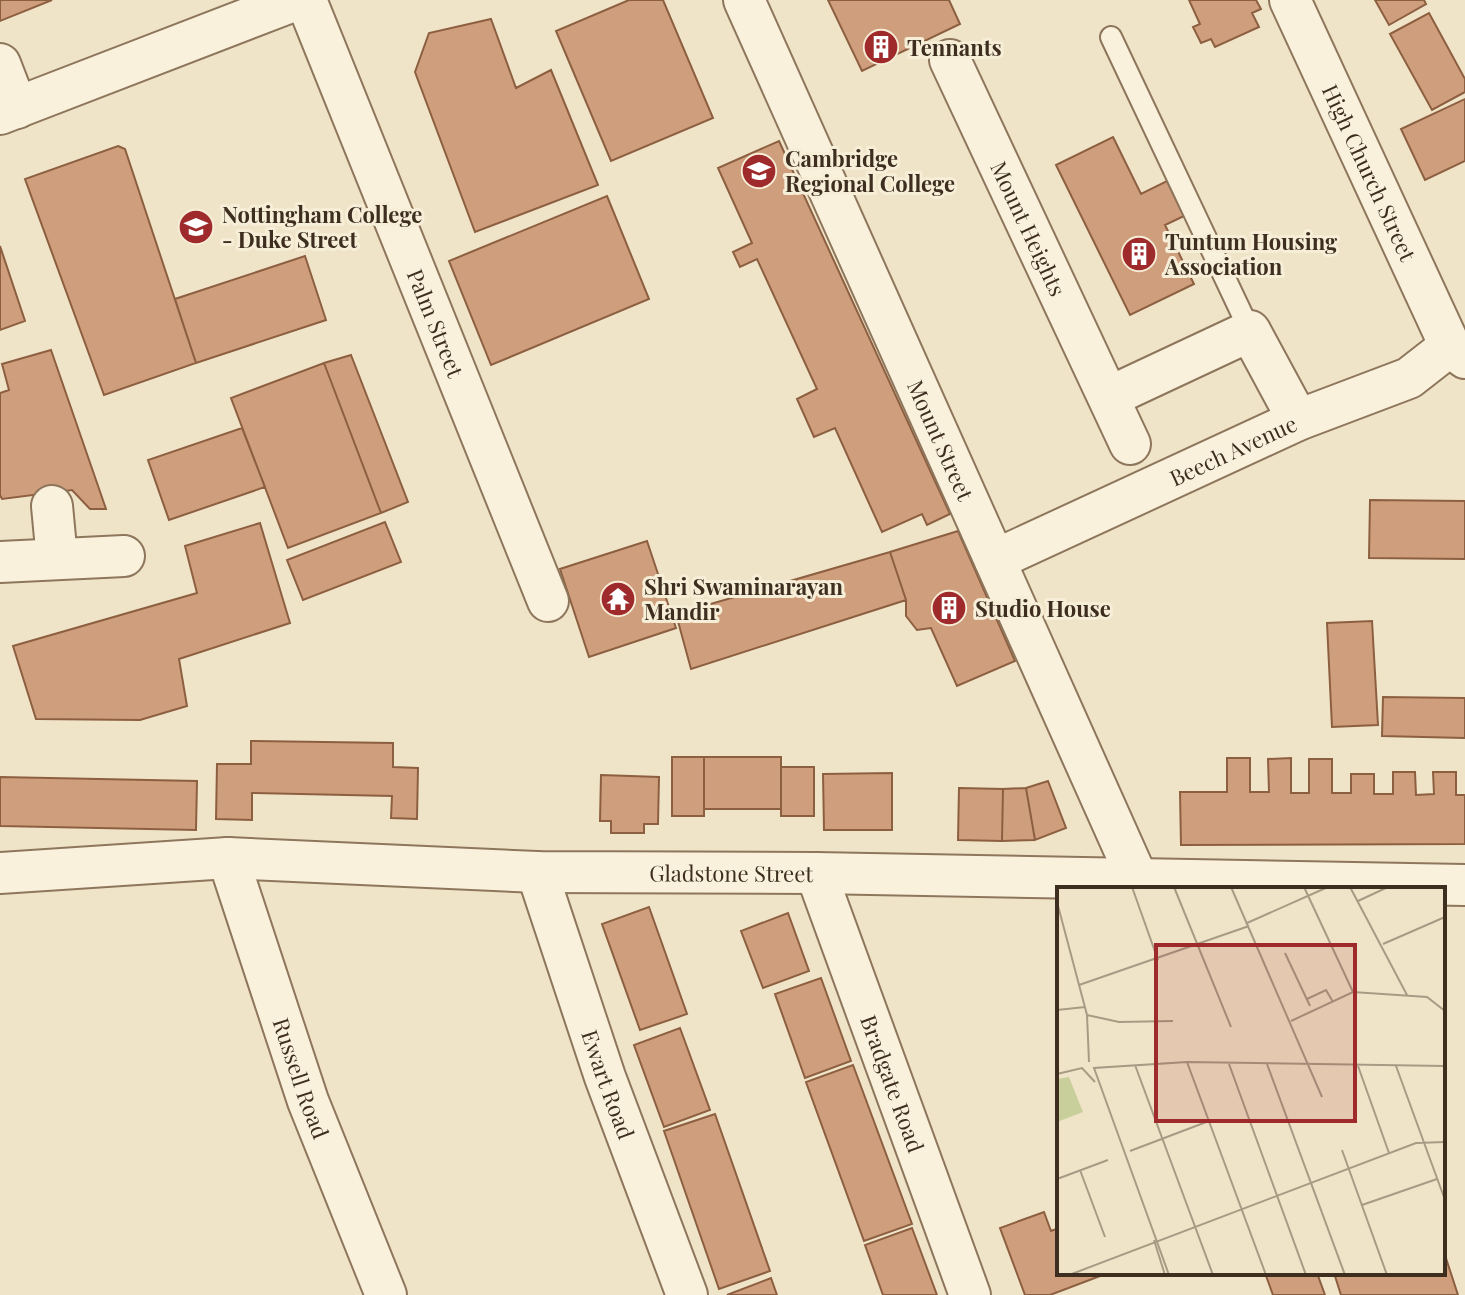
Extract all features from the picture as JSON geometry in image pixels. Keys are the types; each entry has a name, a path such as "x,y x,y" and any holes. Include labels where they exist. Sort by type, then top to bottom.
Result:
{"street":[{"path":"0,64 9,111 296,0"},
{"name":"Palm Street","path":"306,0 548,601"},
{"name":"Mount Street","path":"744,0 1140,884"},
{"name":"High Church Street","path":"1290,0 1457,352"},
{"name":"Mount Heights","path":"950,60 1130,444"},
{"path":"1109,397 1250,331 1298,420"},
{"name":"Beech Avenue","path":"995,560 1298,420 1409,378 1457,352"},
{"path":"52,506 57,559"},
{"path":"0,562 124,556"},
{"name":"Gladstone Street","path":"0,873 228,858 537,872 816,873 1140,884 1465,885"},
{"name":"Russell Road","path":"228,858 308,1101 386,1295"},
{"name":"Ewart Road","path":"537,872 605,1077 687,1295"},
{"name":"Bradgate Road","path":"816,873 970,1295"}],"lane":[{"path":"1111,37 1250,331"}],"building":[{"path":"0,0 52,0 0,21"},
{"path":"629,0 663,0 713,118 611,161 556,31"},
{"name":"Tennants","path":"828,0 949,0 960,24 862,71"},
{"path":"1189,0 1256,0 1261,9 1252,13 1259,27 1215,47 1211,39 1201,43 1193,27 1200,24"},
{"path":"1375,0 1424,0 1426,4 1389,25"},
{"path":"1429,13 1465,79 1465,92 1432,110 1390,34"},
{"path":"491,19 516,88 551,70 598,185 475,232 415,72 429,33"},
{"path":"1465,99 1465,161 1425,180 1401,129"},
{"name":"Tuntum Housing Association","path":"1113,137 1141,194 1167,181 1184,216 1165,225 1194,284 1130,315 1056,165"},
{"path":"779,141 950,514 927,525 922,514 882,532 835,428 814,437 797,399 817,389 757,259 740,267 733,252 752,243 718,168"},
{"path":"118,146 125,149 196,363 104,395 25,179"},
{"path":"607,196 649,299 491,365 449,261"},
{"path":"0,246 25,321 0,330"},
{"path":"305,256 326,320 196,363 175,299"},
{"path":"51,350 106,509 90,509 72,490 2,499 0,495 0,393 9,390 2,364"},
{"path":"351,355 408,502 381,513 324,363"},
{"path":"324,363 381,513 288,548 231,398"},
{"path":"242,428 265,487 169,520 148,460"},
{"path":"1370,500 1465,501 1465,559 1369,558"},
{"path":"385,522 401,562 303,600 287,560"},
{"path":"260,523 290,623 179,659 187,706 140,720 36,719 13,646 197,593 185,546"},
{"name":"Studio House","path":"958,531 1015,661 957,686 931,628 917,630 906,616 906,600 890,552"},
{"name":"Shri Swaminarayan Mandir","path":"647,541 676,628 589,657 560,569"},
{"path":"890,552 906,600 691,669 676,614"},
{"path":"1372,621 1378,725 1332,727 1327,623"},
{"path":"1383,697 1465,698 1465,738 1382,736"},
{"path":"251,741 393,743 393,767 418,768 417,819 391,818 392,796 252,793 252,820 216,819 217,764 251,764"},
{"path":"672,757 704,757 704,816 672,816"},
{"path":"704,757 781,757 781,809 704,809"},
{"path":"1227,758 1250,758 1250,792 1269,792 1268,759 1291,758 1291,793 1309,793 1309,759 1332,759 1332,793 1351,793 1351,774 1374,774 1374,794 1393,794 1393,772 1415,772 1416,795 1434,794 1433,772 1456,772 1456,795 1465,795 1465,844 1181,845 1180,792 1227,792"},
{"path":"781,767 814,767 814,816 781,816"},
{"path":"892,773 892,830 824,830 823,774"},
{"path":"601,775 659,777 658,824 644,824 644,833 611,833 611,821 600,821"},
{"path":"0,777 197,781 196,830 0,826"},
{"path":"1048,781 1066,828 1035,840 1026,788"},
{"path":"959,788 1003,789 1002,841 958,840"},
{"path":"1026,788 1035,840 1002,841 1003,789"},
{"path":"649,907 687,1014 640,1030 602,924"},
{"path":"788,913 809,971 763,988 741,931"},
{"path":"821,978 851,1061 805,1078 775,994"},
{"path":"680,1028 710,1110 664,1127 634,1045"},
{"path":"853,1065 912,1224 864,1241 806,1082"},
{"path":"715,1114 770,1271 719,1289 664,1131"},
{"path":"1044,1212 1051,1231 1057,1229 1057,1275 1103,1275 1050,1295 1025,1295 1000,1228"},
{"path":"912,1228 937,1295 883,1295 865,1245"},
{"path":"1445,1255 1458,1295 1341,1295 1335,1275 1445,1275"},
{"path":"1266,1275 1318,1275 1325,1295 1273,1295"},
{"path":"771,1278 777,1295 727,1295"}],"place":[{"name":"Tennants","path":"881,47"},
{"name":"Cambridge Regional College","path":"759,171"},
{"name":"Nottingham College - Duke Street","path":"196,227"},
{"name":"Tuntum Housing Association","path":"1139,254"},
{"name":"Shri Swaminarayan Mandir","path":"618,599"},
{"name":"Studio House","path":"949,608"}]}
